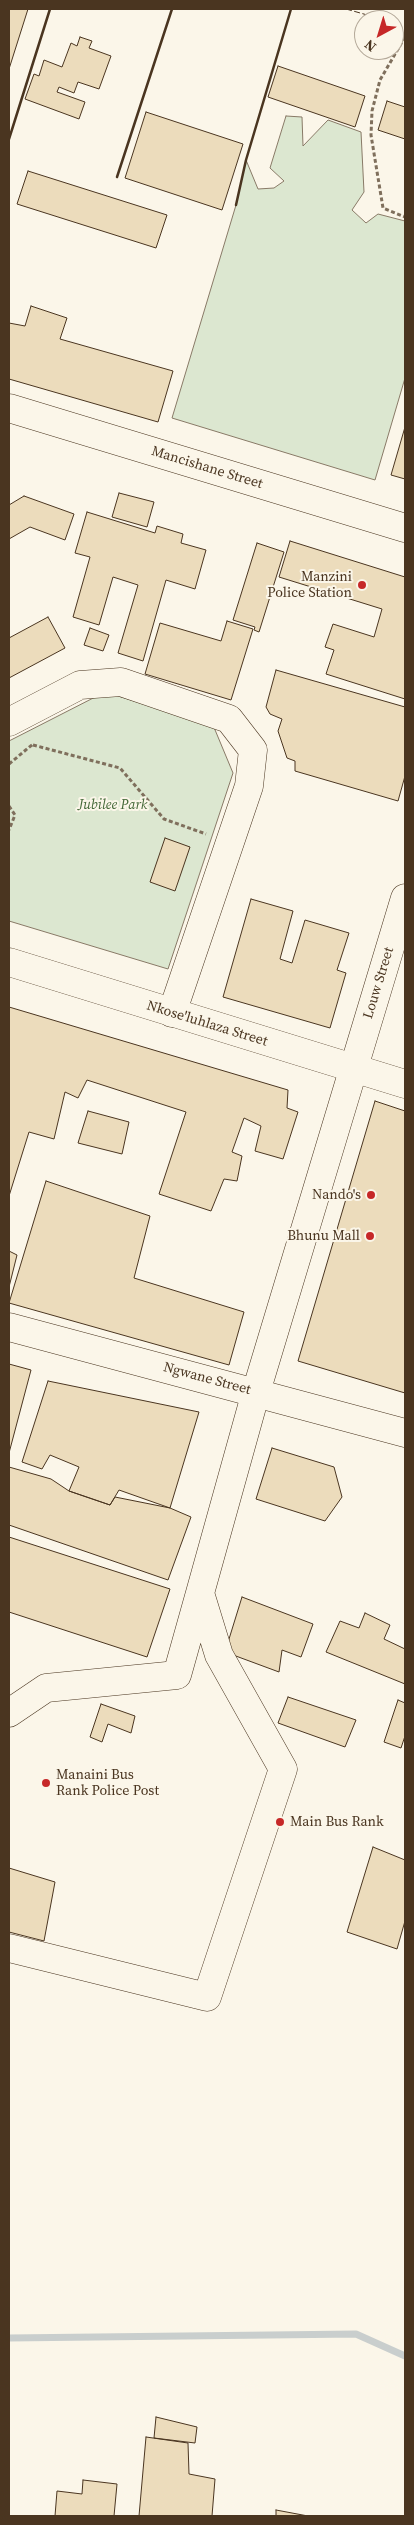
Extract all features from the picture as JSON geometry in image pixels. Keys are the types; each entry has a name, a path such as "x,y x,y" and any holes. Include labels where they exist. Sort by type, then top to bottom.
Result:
{"street":[{"name":"Mancishane Street","path":"9,408 405,528"},
{"path":"9,722 80,685 121,682 230,719 253,750 249,786 172,1013"},
{"name":"Louw Street","path":"9,1713 46,1688 177,1674 256,1392 405,898"},
{"name":"Nkose'luhlaza Street","path":"9,962 405,1084"},
{"name":"Ngwane Street","path":"9,1327 405,1432"},
{"path":"9,1948 207,1996 283,1768 219,1655 200,1593"}],"path":[{"path":"405,36 380,80 372,111 371,136 383,208 405,217"},
{"path":"34,745 120,768 164,819 230,842"},
{"path":"9,806 14,815 9,830"}],"green space":[{"path":"286,116 302,117 303,146 328,120 361,132 364,192 352,210 366,223 378,214 405,221 405,378 375,480 172,418 236,205 246,160 258,189 274,188 284,181 270,168"},
{"name":"Jubilee Park","path":"105,692 213,725 233,773 168,969 9,921 9,741"}],"building":[{"path":"9,9 28,9 9,69"},
{"path":"80,37 92,41 89,48 111,56 99,89 78,82 74,93 59,87 57,92 85,102 79,119 25,99 34,74 39,76 44,60 62,67 71,43 77,46"},
{"path":"278,66 365,96 355,127 268,97"},
{"path":"387,101 405,107 405,139 378,130"},
{"path":"146,112 243,144 222,210 125,178"},
{"path":"28,171 167,215 156,248 17,204"},
{"path":"31,306 67,318 60,339 173,371 158,422 9,379 9,323 25,326"},
{"path":"405,427 405,479 391,475"},
{"path":"119,493 154,502 147,527 112,517"},
{"path":"24,496 74,514 65,540 30,527 9,539 9,505"},
{"path":"87,512 155,533 157,526 183,534 181,543 206,550 195,589 166,580 143,661 118,653 138,585 113,577 99,625 73,617 90,557 75,553"},
{"path":"290,541 405,577 405,699 326,674 334,650 325,647 333,624 374,637 382,609 279,577"},
{"path":"257,543 284,552 259,632 254,630 255,627 233,620"},
{"path":"48,617 65,648 9,678 9,638"},
{"path":"227,621 253,629 231,700 145,674 160,623 221,641"},
{"path":"90,628 109,635 103,651 84,645"},
{"path":"276,670 405,707 405,776 398,801 295,771 295,761 287,758 278,731 282,719 270,714 266,707"},
{"path":"165,838 190,847 175,891 150,882"},
{"path":"251,899 293,911 280,959 292,963 305,920 349,933 337,970 346,973 330,1028 223,997"},
{"path":"9,1007 288,1090 287,1108 298,1112 283,1159 255,1151 261,1126 244,1118 232,1152 242,1156 237,1181 224,1179 211,1211 159,1194 186,1112 87,1080 78,1098 65,1092 54,1139 29,1132 9,1196"},
{"name":"Bhunu Mall","path":"375,1101 405,1111 405,1393 298,1361"},
{"path":"88,1111 129,1122 122,1154 78,1143"},
{"path":"46,1181 150,1216 134,1278 244,1312 229,1365 9,1303"},
{"path":"9,1251 17,1255 9,1287"},
{"path":"9,1364 31,1370 9,1453"},
{"path":"48,1381 199,1412 170,1508 119,1490 110,1505 69,1491 79,1467 50,1455 42,1469 22,1462"},
{"path":"272,1448 334,1467 342,1497 325,1521 256,1499"},
{"path":"9,1467 51,1479 69,1491 110,1505 115,1497 170,1508 191,1517 168,1580 9,1525"},
{"path":"9,1537 170,1589 147,1657 9,1612"},
{"path":"242,1597 313,1624 301,1657 282,1650 279,1672 225,1652"},
{"path":"365,1613 390,1625 384,1639 405,1649 405,1684 326,1652 340,1621 359,1628"},
{"path":"288,1697 356,1720 345,1747 278,1723"},
{"path":"398,1700 405,1703 405,1736 401,1748 384,1742"},
{"path":"101,1704 135,1716 131,1733 108,1724 102,1742 90,1737"},
{"path":"373,1847 405,1860 405,1921 397,1949 347,1932"},
{"path":"9,1868 55,1882 44,1941 9,1932"},
{"path":"156,2417 197,2427 195,2443 154,2438"},
{"path":"146,2437 188,2443 189,2474 215,2479 212,2516 139,2516"},
{"path":"83,2480 117,2484 114,2516 55,2516 57,2491 82,2494"},
{"path":"276,2510 308,2516 276,2516"}],"waterway":[{"path":"9,2338 356,2334 405,2356"}],"fence":[{"path":"346,9 354,11"}],"wall":[{"path":"9,139 50,9"},
{"path":"117,177 172,9"},
{"path":"236,205 246,160 291,9"}],"place":[{"name":"Manzini Police Station","path":"362,585"},
{"name":"Nando's","path":"371,1195"},
{"name":"Bhunu Mall","path":"370,1236"},
{"name":"Manaini Bus Rank Police Post","path":"46,1783"},
{"name":"Main Bus Rank","path":"280,1822"}]}
